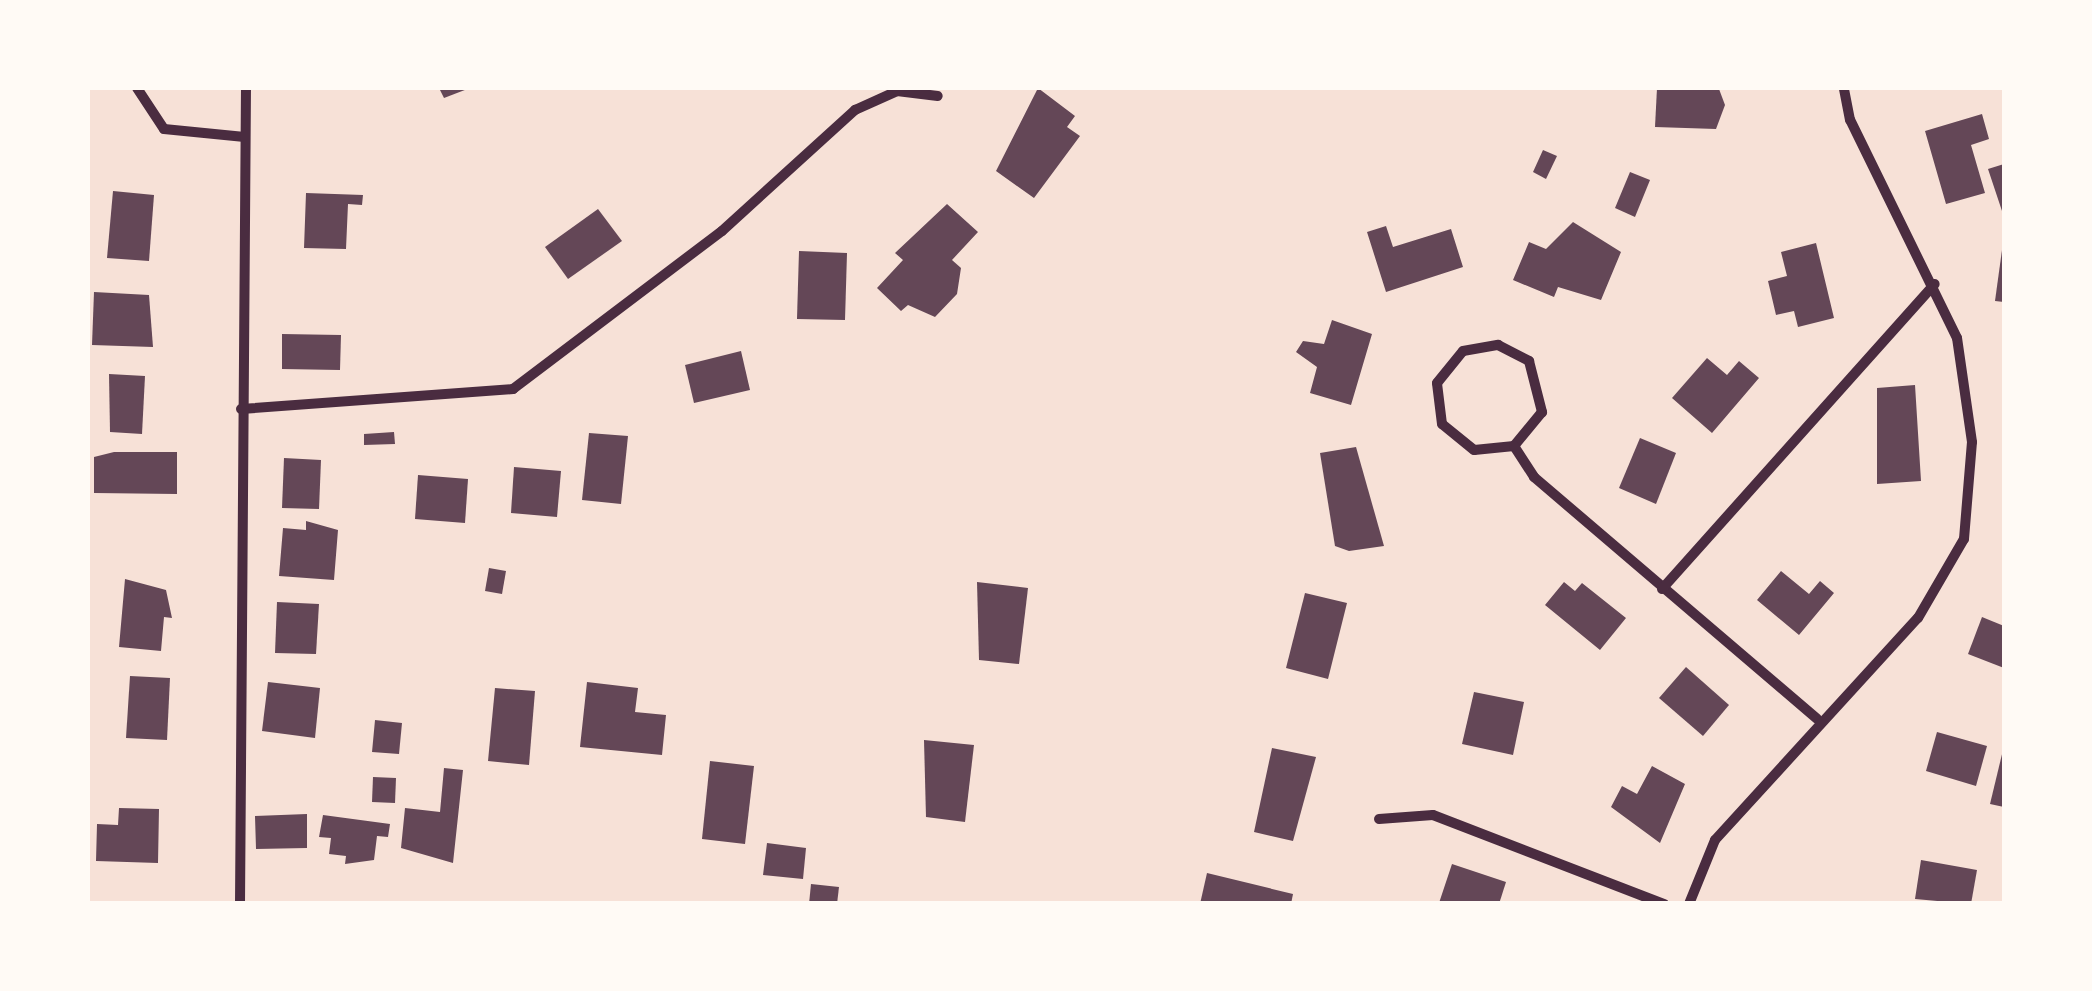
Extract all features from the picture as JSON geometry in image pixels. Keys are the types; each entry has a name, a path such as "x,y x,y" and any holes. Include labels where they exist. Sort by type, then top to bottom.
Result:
{"street":[{"path":"137,88 164,129 246,137"},
{"path":"240,904 246,88"},
{"path":"1689,904 1715,840 1816,719 1918,618 1964,539 1968,393 1935,284 1864,150 1844,88"},
{"path":"241,410 513,389 722,231 864,104 897,91 938,96"},
{"path":"1662,589 1935,284"},
{"path":"1498,345 1534,368 1542,412 1514,446 1474,450 1442,424 1438,383 1463,351 1498,345"},
{"path":"1514,446 1546,490 1816,719"},
{"path":"1379,819 1433,815 1664,904"}],"building":[{"path":"439,88 470,88 444,98"},
{"path":"1038,88 1075,116 1067,127 1080,136 1034,198 996,171"},
{"path":"1657,88 1719,89 1725,105 1716,129 1655,127"},
{"path":"1982,114 1989,139 1971,145 1985,193 1946,204 1925,131"},
{"path":"1543,150 1557,156 1546,179 1533,172"},
{"path":"2004,164 2004,217 1988,169"},
{"path":"1630,172 1650,180 1635,217 1615,208"},
{"path":"113,191 154,195 149,261 107,258"},
{"path":"306,193 363,195 362,205 348,204 346,249 304,248"},
{"path":"947,204 978,232 952,260 961,268 957,294 935,317 908,305 901,311 877,288 903,260 895,253"},
{"path":"598,209 622,241 568,279 545,247"},
{"path":"1573,222 1621,252 1601,300 1558,287 1554,297 1513,280 1529,242 1546,249"},
{"path":"1386,226 1393,247 1451,229 1463,267 1386,292 1367,232"},
{"path":"1816,243 1834,318 1798,327 1794,311 1776,315 1768,281 1787,276 1781,252"},
{"path":"2004,250 2004,302 1995,301"},
{"path":"799,251 847,253 845,320 797,319"},
{"path":"94,292 149,295 153,347 92,345"},
{"path":"1332,320 1372,334 1351,405 1310,393 1317,367 1296,352 1303,341 1324,344"},
{"path":"282,334 341,335 340,370 282,369"},
{"path":"741,351 750,390 694,403 685,365"},
{"path":"1707,358 1727,375 1739,361 1759,378 1712,433 1672,398"},
{"path":"109,374 145,376 142,434 110,432"},
{"path":"1915,385 1921,481 1877,484 1877,388"},
{"path":"394,432 395,444 364,445 364,434"},
{"path":"589,433 628,436 621,504 582,500"},
{"path":"1640,438 1676,453 1656,504 1619,488"},
{"path":"1356,447 1384,546 1349,551 1335,546 1320,453"},
{"path":"114,452 177,452 177,494 94,493 94,457"},
{"path":"284,458 321,460 319,509 282,508"},
{"path":"514,467 561,471 557,517 511,513"},
{"path":"418,475 468,479 465,523 415,519"},
{"path":"306,521 338,530 334,580 279,576 283,528 306,530"},
{"path":"489,568 506,571 502,594 485,591"},
{"path":"1781,571 1809,594 1820,581 1834,593 1799,635 1757,600"},
{"path":"125,579 166,590 172,618 164,617 161,651 119,647"},
{"path":"977,582 1028,588 1019,664 979,660"},
{"path":"1564,582 1575,591 1582,583 1626,618 1600,650 1545,605"},
{"path":"1305,593 1347,603 1328,679 1286,668"},
{"path":"277,602 319,604 316,654 275,653"},
{"path":"1982,617 2004,626 2004,668 1968,654"},
{"path":"1686,667 1729,705 1703,736 1659,698"},
{"path":"130,676 170,678 167,740 126,738"},
{"path":"268,682 320,688 315,738 262,731"},
{"path":"587,682 638,688 635,712 666,715 662,755 580,747"},
{"path":"495,688 535,691 529,765 488,761"},
{"path":"1474,692 1524,702 1513,755 1462,744"},
{"path":"375,720 402,723 399,754 372,752"},
{"path":"1937,732 1987,746 1976,786 1926,771"},
{"path":"924,740 974,745 965,822 926,817"},
{"path":"1272,748 1316,757 1293,841 1254,832"},
{"path":"2004,750 2004,807 1990,804"},
{"path":"710,761 754,766 745,844 702,839"},
{"path":"1652,766 1685,784 1660,843 1611,807 1622,786 1637,794"},
{"path":"444,768 463,770 453,863 401,848 405,808 440,812"},
{"path":"373,777 396,778 395,803 372,802"},
{"path":"119,808 159,809 158,863 96,861 97,824 118,825"},
{"path":"307,814 307,848 256,849 255,816"},
{"path":"323,815 390,824 388,837 377,836 374,860 345,864 346,856 329,854 331,838 319,837"},
{"path":"767,843 806,848 803,879 763,875"},
{"path":"1921,860 1977,870 1971,904 1915,899"},
{"path":"1452,864 1506,882 1499,904 1439,903"},
{"path":"1207,873 1293,894 1291,904 1200,904"},
{"path":"811,884 839,887 837,904 809,904"}]}
